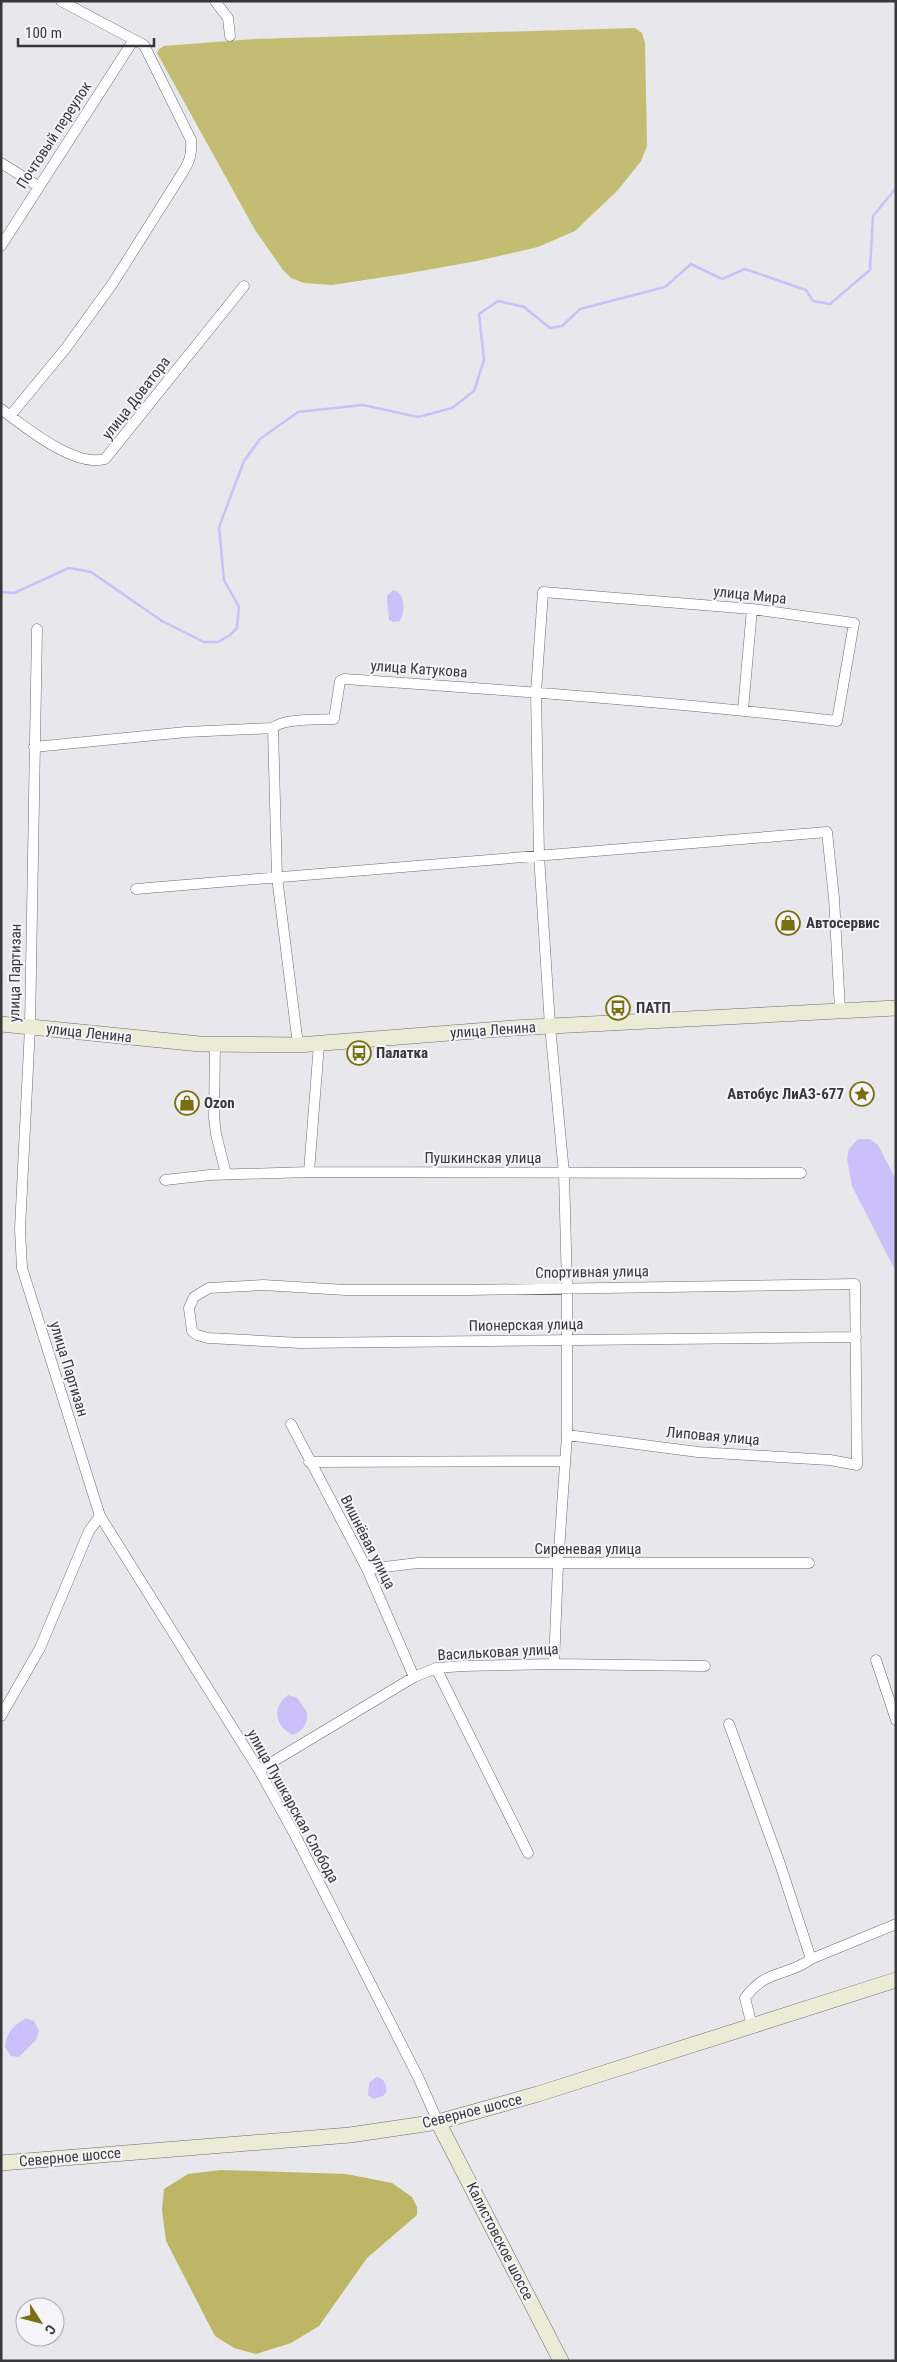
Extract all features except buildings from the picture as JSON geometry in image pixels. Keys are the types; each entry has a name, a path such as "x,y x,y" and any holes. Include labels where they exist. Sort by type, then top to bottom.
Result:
{"main road":[{"name":"улица Ленина","path":"1,1024 215,1044 298,1045 550,1026 896,1008"},
{"name":"Северное шоссе","path":"1,2163 350,2135 438,2122 547,2091 896,1980"},
{"name":"Калистовское шоссе","path":"438,2122 561,2361"}],"street":[{"path":"6,413 66,348 113,284 189,162 192,150 191,140 144,45 132,41 61,1"},
{"path":"215,1 228,18 230,36"},
{"name":"Почтовый переулок","path":"1,246 132,41"},
{"path":"1,162 38,186"},
{"name":"улица Доватора","path":"6,413 32,432 81,458 91,461 105,459 244,286"},
{"name":"улица Мира","path":"536,692 543,592 752,609 854,623 837,721"},
{"path":"743,710 752,609"},
{"name":"улица Партизан","path":"37,629 30,1027 20,1229 22,1268 100,1516"},
{"name":"улица Катукова","path":"34,747 186,732 273,728 278,724 288,722 334,718 340,681 344,678 743,710 837,721"},
{"path":"536,692 539,855 550,1026 564,1173 567,1288 567,1435 558,1564 554,1664"},
{"path":"273,728 277,877 298,1045"},
{"path":"136,889 827,832 834,898 840,1010"},
{"path":"215,1044 214,1117 216,1134 226,1174"},
{"path":"309,1172 319,1044"},
{"name":"Пушкинская улица","path":"165,1180 226,1174 309,1172 801,1173"},
{"name":"Спортивная улица","path":"197,1335 192,1331 189,1320 190,1308 194,1297 209,1288 262,1285 346,1290 855,1284 857,1465"},
{"name":"Пионерская улица","path":"197,1335 208,1338 300,1343 856,1338"},
{"name":"Вишнёвая улица","path":"291,1424 309,1462 367,1569 414,1677"},
{"name":"Липовая улица","path":"567,1435 698,1452 830,1460 857,1465"},
{"path":"309,1462 565,1461"},
{"path":"1,1716 40,1648 89,1531 100,1516"},
{"name":"улица Пушкарская Слобода","path":"100,1516 258,1770 323,1889 419,2079 438,2122"},
{"name":"Сиреневая улица","path":"367,1569 418,1563 809,1563"},
{"path":"876,1660 896,1720"},
{"name":"Васильковая улица","path":"258,1770 414,1677 436,1668 554,1664 705,1666"},
{"path":"436,1668 528,1853"},
{"path":"729,1724 780,1864 811,1959"},
{"path":"752,2026 745,1998 763,1979 802,1966 811,1959 896,1924"}],"shaded area":[{"path":"635,28 642,33 645,43 647,146 641,161 618,190 575,231 538,247 477,261 332,285 304,283 291,278 283,270 255,230 157,53 164,46 254,39"},
{"path":"393,590 400,595 403,603 400,621 394,622 389,620 387,596"},
{"path":"858,1139 870,1139 878,1145 896,1180 896,1272 852,1186 847,1159 849,1149"},
{"path":"288,1695 297,1698 307,1712 307,1720 304,1726 293,1735 282,1727 277,1716 279,1705"},
{"path":"26,2018 34,2021 39,2031 36,2040 19,2057 11,2056 5,2047 7,2038 14,2027"},
{"path":"376,2077 383,2080 387,2091 383,2096 373,2099 368,2095 369,2083"},
{"path":"221,2170 346,2174 392,2183 412,2197 417,2207 417,2215 367,2258 319,2326 291,2343 256,2354 234,2348 215,2336 166,2241 162,2210 164,2189 188,2174"}],"waterway":[{"path":"1,592 14,593 69,568 91,572 162,621 204,642 218,642 237,628 239,607 224,580 219,527 244,461 260,439 298,412 363,405 418,417 452,408 474,391 484,360 479,314 498,301 524,307 550,328 562,326 580,309 665,287 691,264 722,279 745,269 806,290 813,301 830,304 870,270 873,216 896,188"}],"place":[{"name":"Автосервис","path":"788,923"},
{"name":"ПАТП","path":"618,1008"},
{"name":"Палатка","path":"359,1053"},
{"name":"Автобус ЛиАЗ-677","path":"862,1094"},
{"name":"Ozon","path":"187,1103"}]}
